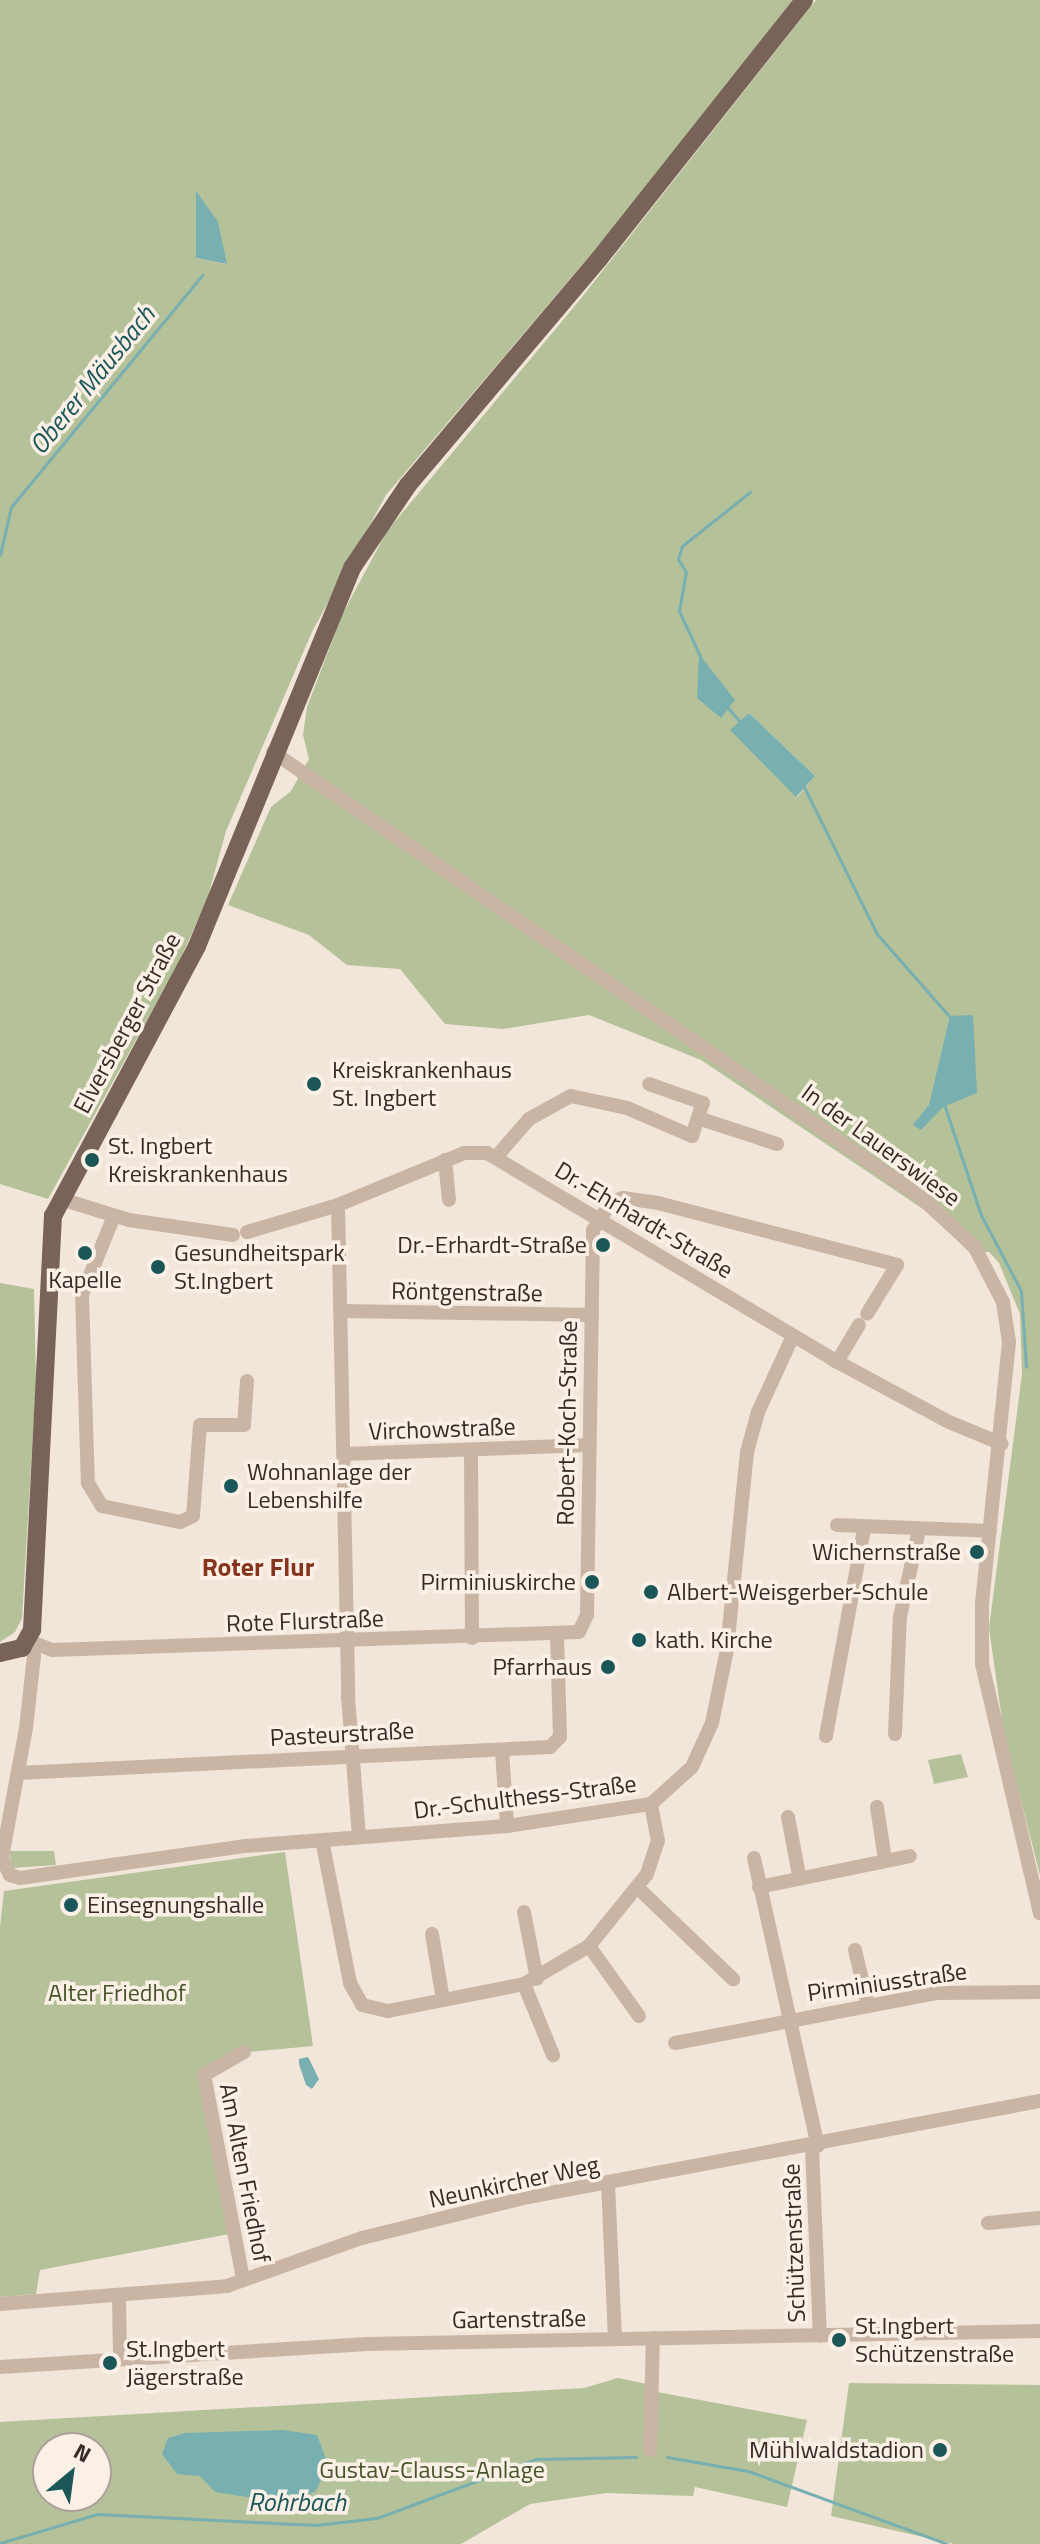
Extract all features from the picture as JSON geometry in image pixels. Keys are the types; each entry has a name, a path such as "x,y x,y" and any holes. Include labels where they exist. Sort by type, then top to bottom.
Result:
{"main road":[{"name":"Elversberger Straße","path":"29,1641 46,1398 50,1228 61,1199 180,983 273,752 352,568 379,521 599,259 804,0"},
{"path":"0,1653 29,1641"}],"street":[{"name":"In der Lauerswiese","path":"273,752 919,1196 961,1231 997,1286 1008,1322 1002,1444 980,1637 985,1692 1040,1913"},
{"path":"61,1199 114,1216 240,1234 338,1205 445,1160 477,1151 497,1156 529,1119 571,1096 627,1108 692,1136 701,1119 703,1103 649,1084"},
{"path":"701,1119 777,1144"},
{"name":"Dr.-Ehrhardt-Straße","path":"497,1156 837,1362 949,1422 1002,1444"},
{"path":"445,1160 449,1200"},
{"path":"598,1218 611,1202 639,1199 897,1265 837,1362"},
{"path":"338,1205 351,1755 359,1837"},
{"path":"114,1216 82,1295 88,1483 102,1506 180,1522 193,1516 200,1425 244,1425 247,1381"},
{"name":"Robert-Koch-Straße","path":"583,1629 592,1315 598,1218"},
{"name":"Röntgenstraße","path":"342,1311 592,1315"},
{"name":"Dr.-Schulthess-Straße","path":"18,1773 2,1858 10,1875 20,1878 156,1857 507,1826 651,1804 692,1767 712,1723 727,1649 747,1452 758,1412 793,1336"},
{"name":"Virchowstraße","path":"344,1454 589,1445"},
{"path":"471,1451 472,1638"},
{"path":"837,1525 990,1531"},
{"path":"826,1736 864,1528"},
{"path":"895,1734 900,1617 919,1530"},
{"name":"Rote Flurstraße","path":"29,1641 52,1650 348,1643 557,1634 583,1629"},
{"name":"Pasteurstraße","path":"18,1773 550,1747 560,1737 557,1634"},
{"path":"18,1773 34,1656 29,1641"},
{"path":"502,1750 507,1826"},
{"path":"322,1840 357,1999 380,2011 530,1982 589,1946 638,1888 658,1841 651,1804"},
{"path":"877,1807 885,1860"},
{"path":"788,1817 799,1875"},
{"path":"759,1887 799,1875 910,1856"},
{"name":"Schützenstraße","path":"754,1858 815,2146 820,2336"},
{"path":"638,1888 733,1979"},
{"path":"524,1912 530,1982 553,2055"},
{"path":"432,1934 443,2000"},
{"path":"589,1946 639,2016"},
{"path":"855,1950 868,2005"},
{"name":"Pirminiusstraße","path":"675,2043 788,2018 937,1993 1040,1992"},
{"name":"Am Alten Friedhof","path":"243,2279 204,2075 244,2052"},
{"name":"Neunkircher Weg","path":"0,2304 119,2299 227,2286 362,2238 528,2197 815,2146 1040,2101"},
{"path":"608,2184 615,2339"},
{"path":"988,2223 1040,2218"},
{"path":"119,2299 120,2359"},
{"name":"Gartenstraße","path":"0,2367 367,2344 1040,2331"},
{"path":"650,2450 653,2338"}],"green space":[{"path":"0,0 793,0 627,212 386,495 312,632 226,831 207,900 177,966 48,1199 0,1184","holes":["200,218 226,264 196,258"]},
{"path":"816,0 1040,0 1040,1875 1004,1734 989,1628 1022,1374 1020,1314 999,1263 989,1252 969,1252 929,1213 701,1060 589,1015 503,1029 445,1024 400,969 347,965 309,935 228,905 271,807 291,791 309,759 303,735 307,707 342,615 387,531 578,302","holes":["749,713 815,776 797,797 731,730"]},
{"path":"0,1283 34,1289 36,1382 22,1618 15,1632 0,1642"},
{"path":"961,1754 968,1777 934,1784 928,1760"},
{"path":"9,1851 54,1851 56,1865 12,1868"},
{"name":"Alter Friedhof","path":"285,1852 313,2046 238,2053 203,2074 229,2234 40,2270 36,2294 0,2297 0,1927 4,1891"},
{"name":"Gustav-Clauss-Anlage","path":"618,2378 652,2385 652,2391 807,2420 787,2507 695,2487 693,2496 606,2493 530,2504 461,2544 0,2544 0,2422 584,2388"},
{"name":"Mühlwaldstadion","path":"849,2383 1040,2385 1040,2544 954,2544 831,2516"}],"water":[{"path":"196,191 218,222 227,264 196,258"},
{"path":"699,654 735,700 721,718 697,698"},
{"path":"749,713 815,776 796,797 730,730"},
{"path":"973,1015 977,1093 943,1107 921,1130 913,1125 929,1105 950,1016"},
{"path":"308,2057 319,2079 312,2089 306,2085 299,2064 299,2059"},
{"path":"283,2430 317,2435 328,2464 316,2491 303,2497 271,2501 215,2492 200,2476 177,2474 162,2454 168,2438 185,2433"}],"waterway":[{"name":"Oberer Mäusbach","path":"0,555 11,507 202,275"},
{"path":"700,656 679,611 686,572 678,559 682,546 750,492"},
{"path":"728,708 741,723"},
{"path":"803,785 877,934 950,1017"},
{"path":"944,1104 981,1215 1021,1291 1026,1367"},
{"name":"Rohrbach","path":"0,2543 97,2514 316,2525 377,2518 536,2459 636,2457"},
{"name":"Rohrbach","path":"667,2457 748,2471 947,2544"}],"place":[{"name":"Kreiskrankenhaus St. Ingbert","path":"314,1084"},
{"name":"St. Ingbert Kreiskrankenhaus","path":"92,1160"},
{"name":"Dr.-Erhardt-Straße","path":"603,1245"},
{"name":"Kapelle","path":"85,1253"},
{"name":"Gesundheitspark St.Ingbert","path":"158,1267"},
{"name":"Wohnanlage der Lebenshilfe","path":"231,1486"},
{"name":"Wichernstraße","path":"977,1552"},
{"name":"Pirminiuskirche","path":"592,1582"},
{"name":"Albert-Weisgerber-Schule","path":"651,1592"},
{"name":"kath. Kirche","path":"639,1640"},
{"name":"Pfarrhaus","path":"608,1667"},
{"name":"Einsegnungshalle","path":"71,1905"},
{"name":"St.Ingbert Schützenstraße","path":"839,2340"},
{"name":"St.Ingbert Jägerstraße","path":"110,2363"},
{"name":"Mühlwaldstadion","path":"940,2450"}],"district":[{"name":"Roter Flur","path":"258,1567"}]}
